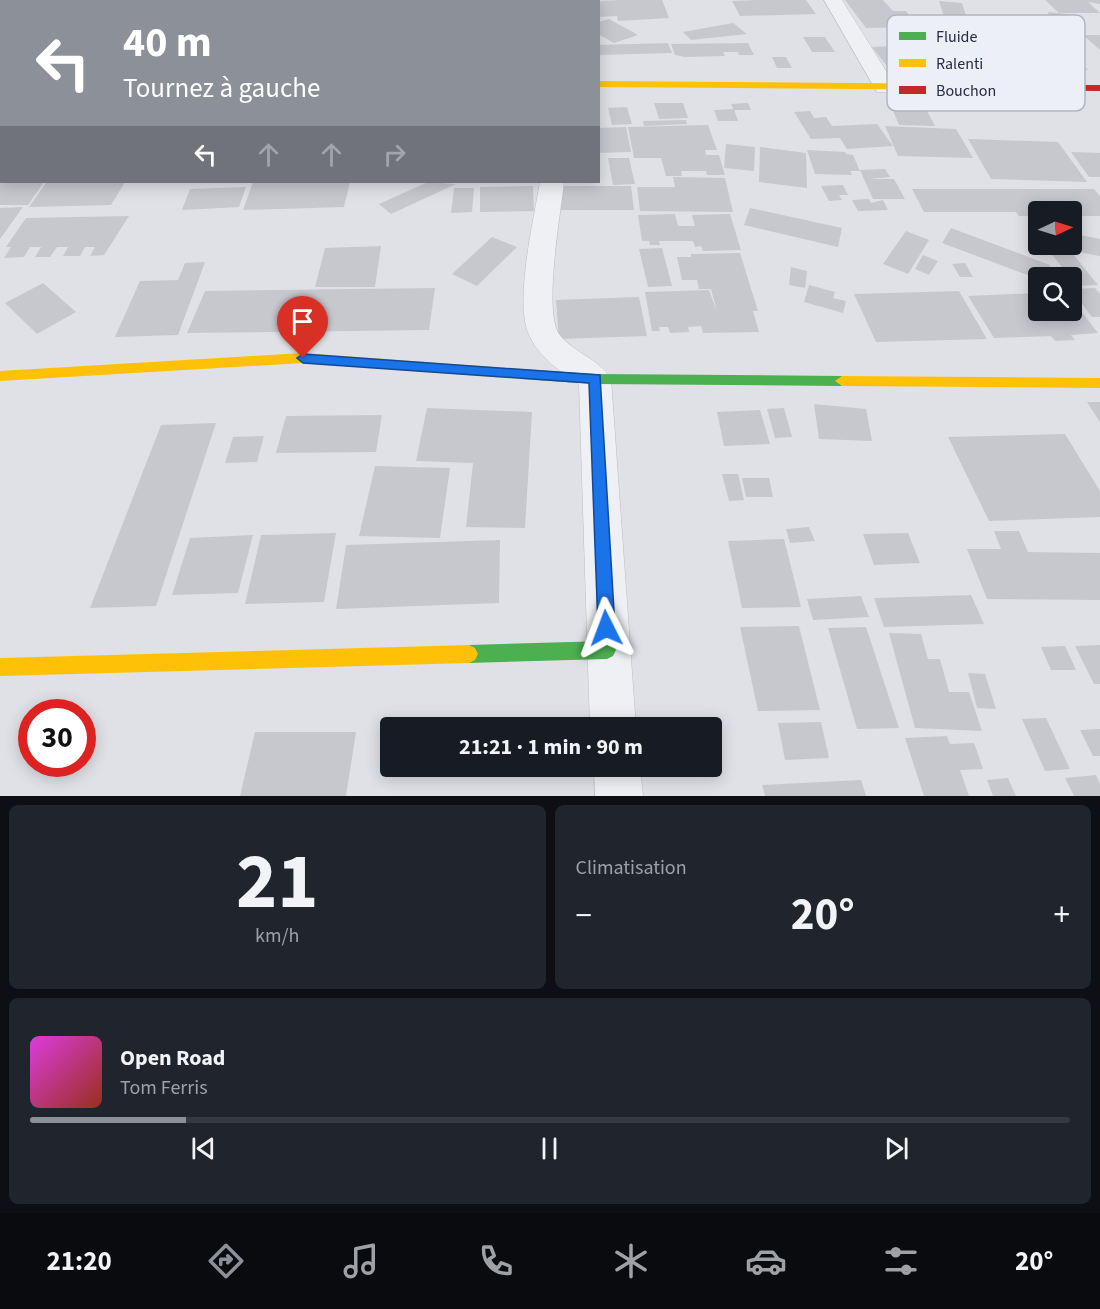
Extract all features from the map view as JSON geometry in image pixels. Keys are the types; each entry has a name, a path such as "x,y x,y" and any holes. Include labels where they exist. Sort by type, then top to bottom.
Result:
{"street":[{"path":"832,0 885,87"},
{"path":"600,84 885,87"},
{"path":"1085,88 1100,88"},
{"path":"552,183 539,303 541,330 559,354 595,379"},
{"path":"0,376 303,358 595,379 1100,382"},
{"path":"595,379 612,717"},
{"path":"0,667 607,650"},
{"path":"617,777 619,796"}],"building":[{"path":"662,0 669,18 618,21 617,16 600,17 600,1"},
{"path":"806,0 816,14 740,16 732,1"},
{"path":"845,0 883,0 893,11 906,11 909,15 887,15 887,28 866,28"},
{"path":"1045,0 1100,0 1100,4 1088,2 1100,13 1059,13"},
{"path":"939,1 962,3 966,15 943,15"},
{"path":"1048,12 1076,15 1049,15"},
{"path":"609,19 638,35 614,43 600,35 600,21"},
{"path":"733,23 747,34 691,40 683,32"},
{"path":"1085,35 1100,35 1100,50 1085,37"},
{"path":"803,37 825,37 835,52 812,52"},
{"path":"668,43 672,53 600,55 600,45"},
{"path":"748,43 754,55 723,52 725,56 685,57 675,55 671,44"},
{"path":"887,46 887,65 886,65 872,47"},
{"path":"772,57 786,57 792,68 777,68"},
{"path":"654,103 683,103 688,118 659,119"},
{"path":"748,103 751,110 734,110 731,104"},
{"path":"627,107 632,124 612,125 608,108"},
{"path":"734,109 738,121 718,121 714,110"},
{"path":"810,111 814,118 826,117 832,126 877,124 893,146 847,149 840,138 811,139 794,112"},
{"path":"893,111 927,111 935,126 899,125"},
{"path":"686,120 687,124 644,126 643,121"},
{"path":"708,125 717,150 705,150 706,155 719,155 725,175 707,175 706,171 681,171 682,176 666,176 661,158 634,158 628,127"},
{"path":"885,126 956,129 973,158 898,156"},
{"path":"626,127 631,152 600,153 600,128"},
{"path":"968,139 1058,142 1087,182 991,179"},
{"path":"726,144 755,147 754,171 724,168"},
{"path":"760,147 806,153 807,188 759,182"},
{"path":"807,150 845,152 853,155 860,171 850,171 852,175 815,174"},
{"path":"1071,152 1100,153 1100,177 1089,177"},
{"path":"608,158 629,158 635,184 613,185"},
{"path":"885,169 890,177 869,179 894,179 905,199 873,199 860,170"},
{"path":"673,177 725,178 733,212 640,211 637,187 675,187"},
{"path":"0,183 43,183 28,205 0,205"},
{"path":"46,183 124,183 111,205 29,207"},
{"path":"253,183 350,183 344,207 243,210"},
{"path":"426,183 456,184 391,214 379,204"},
{"path":"843,185 848,195 839,195 842,200 829,201 821,186"},
{"path":"533,186 534,211 480,212 480,187"},
{"path":"558,186 631,186 634,210 558,210"},
{"path":"246,187 239,207 182,210 190,189"},
{"path":"454,188 474,188 472,212 451,213"},
{"path":"912,189 1094,189 1100,196 1100,216 1082,216 1082,201 1028,201 1028,216 1019,216 1016,212 924,212"},
{"path":"869,199 871,203 883,200 888,210 858,211 852,200"},
{"path":"23,207 0,239 0,208"},
{"path":"750,208 842,228 838,247 744,225"},
{"path":"675,214 678,226 695,226 692,215 730,214 741,250 703,251 701,246 695,247 693,241 659,241 660,245 650,245 649,241 642,241 638,215"},
{"path":"129,216 104,255 90,256 95,247 85,247 80,256 63,256 68,247 57,247 50,257 35,257 41,247 30,247 24,257 4,258 11,247 6,247 26,218"},
{"path":"951,228 1050,265 1049,267 1028,267 1028,275 942,243"},
{"path":"906,231 929,240 908,274 883,264"},
{"path":"1082,235 1100,239 1100,256 1082,253"},
{"path":"492,237 517,247 477,286 452,274"},
{"path":"381,246 375,287 315,287 325,248"},
{"path":"662,248 672,286 648,287 639,249"},
{"path":"740,253 758,311 753,311 759,332 703,333 701,326 688,327 689,332 670,333 668,327 659,327 660,331 652,331 645,292 709,290 717,312 711,289 699,289 697,280 682,280 677,257 691,257 691,254"},
{"path":"923,255 938,261 929,275 915,269"},
{"path":"1052,255 1074,255 1098,285 1082,286 1082,267 1062,267"},
{"path":"205,262 178,335 115,337 140,281 178,280 185,263"},
{"path":"965,263 973,277 960,277 952,264"},
{"path":"791,267 807,271 805,288 789,285"},
{"path":"43,283 76,312 37,334 5,303"},
{"path":"809,285 835,292 833,298 846,301 843,313 804,302"},
{"path":"435,288 429,330 187,333 205,291"},
{"path":"1095,288 1100,294 1100,317 1092,317 1082,304 1082,289"},
{"path":"959,291 987,339 876,342 854,294"},
{"path":"1028,293 1028,321 1082,321 1082,312 1098,333 1071,335 1075,340 1055,341 1051,336 994,338 968,296"},
{"path":"639,297 647,336 559,339 556,300"},
{"path":"1087,402 1100,402 1100,422"},
{"path":"814,404 866,409 872,441 819,439"},
{"path":"427,408 532,412 525,528 466,527 473,463 416,461"},
{"path":"784,408 792,437 775,438 767,409"},
{"path":"760,410 770,444 724,446 717,412"},
{"path":"382,415 376,452 276,453 286,416"},
{"path":"216,423 156,606 90,608 161,425"},
{"path":"1065,434 1100,491 1100,517 989,521 948,437"},
{"path":"264,436 257,462 225,463 233,437"},
{"path":"375,466 450,468 440,538 359,536"},
{"path":"722,474 738,474 744,500 729,501"},
{"path":"742,478 769,478 773,497 746,497"},
{"path":"809,527 815,541 790,543 786,529"},
{"path":"994,531 1019,531 1028,552 1100,553 1100,600 987,599 967,549 1001,549"},
{"path":"336,533 324,602 245,604 261,535"},
{"path":"908,533 920,563 874,565 863,534"},
{"path":"253,535 238,593 172,595 190,538"},
{"path":"784,539 801,607 742,608 728,541"},
{"path":"500,540 499,603 336,609 346,545"},
{"path":"971,595 984,624 884,627 874,598"},
{"path":"861,596 869,617 813,620 807,599"},
{"path":"799,626 820,710 758,711 740,627"},
{"path":"866,627 899,728 857,729 828,628"},
{"path":"889,633 921,634 928,659 940,659 949,692 969,692 982,731 915,728"},
{"path":"1100,645 1100,684 1094,684 1075,646"},
{"path":"1065,646 1076,670 1051,670 1041,647"},
{"path":"968,673 985,674 996,709 977,708"},
{"path":"1046,718 1070,769 1045,771 1022,719"},
{"path":"821,722 829,758 785,760 778,723"},
{"path":"1100,729 1100,756 1093,756 1080,730"},
{"path":"255,732 356,732 346,796 240,796"},
{"path":"947,736 950,744 974,743 983,769 960,770 969,796 924,796 905,738"},
{"path":"1096,775 1100,784 1100,796 1074,796 1065,778"},
{"path":"1008,778 1016,796 993,796 987,780"},
{"path":"861,780 866,796 765,796 762,785"}],"traffic: fast":[{"path":"521,374 595,379 842,381"},
{"path":"469,654 607,650"}],"traffic: slow":[{"path":"600,84 887,86"},
{"path":"0,376 303,358 521,374"},
{"path":"842,381 1100,383"},
{"path":"0,667 469,654"}],"traffic: jam":[{"path":"1085,88 1100,88"}],"route":[{"path":"303,358 595,379 606,628"}]}
